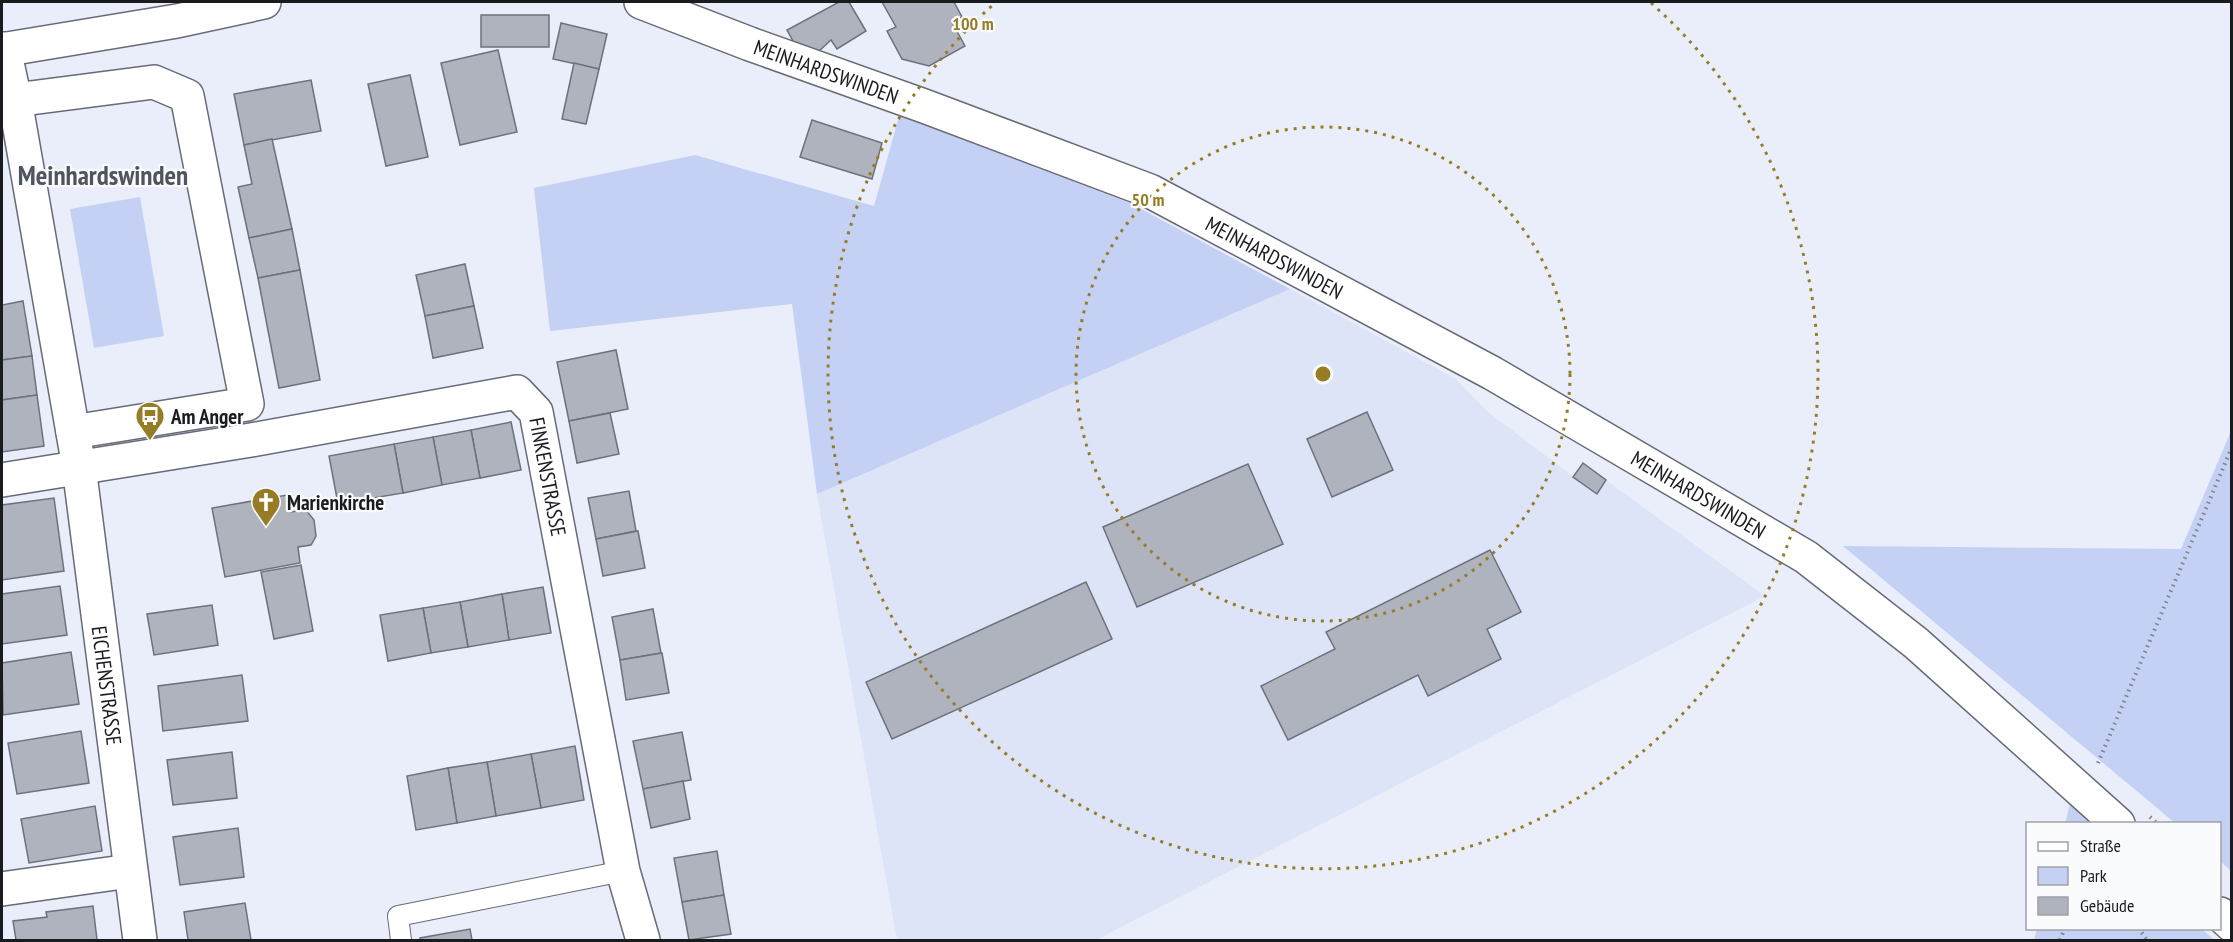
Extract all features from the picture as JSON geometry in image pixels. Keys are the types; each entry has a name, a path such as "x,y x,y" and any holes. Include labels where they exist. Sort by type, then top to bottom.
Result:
{"street":[{"path":"247,404 72,432 15,100 3,50 175,11 264,2"},
{"name":"MEINHARDSWINDEN","path":"641,2 750,45 924,106 1150,191 1492,373 1806,557 1916,643 2116,822"},
{"path":"2,480 251,440 247,404 187,96 154,82 15,100"},
{"name":"FINKENSTRASSE","path":"251,440 518,392 536,412 623,871 643,940"},
{"name":"EICHENSTRASSE","path":"72,432 79,467 140,940"},
{"path":"2,889 130,871"}],"lane":[{"path":"401,940 398,916 623,871"}],"path":[{"path":"2085,794 2232,447"}],"shaded area":[{"path":"1290,289 1456,379 1488,412 1596,494 1606,480 1765,596 1096,940 897,940 817,494"}],"green space":[{"path":"900,113 1130,203 1290,289 817,494 792,304 550,331 534,188 695,155 874,206"},
{"path":"140,197 164,336 94,348 70,209"},
{"path":"2231,431 2232,871 2221,862 2221,822 2174,822 1843,546 2181,549"},
{"path":"2071,799 2094,822 2065,822"},
{"path":"2037,930 2203,930 2214,940 2034,940"}],"building":[{"path":"839,2 849,2 866,31 837,49 831,40 818,52 797,48 787,30"},
{"path":"882,2 954,2 962,17 952,22 965,46 929,66 902,59 887,31 896,27"},
{"path":"481,15 549,15 549,47 481,47"},
{"path":"561,23 607,34 599,69 553,59"},
{"path":"498,50 517,132 460,145 441,63"},
{"path":"574,63 599,69 586,124 562,119"},
{"path":"410,75 428,157 386,166 368,84"},
{"path":"311,80 321,131 244,145 234,94"},
{"path":"812,120 882,143 872,179 800,157"},
{"path":"272,139 292,229 249,238 238,187 252,184 244,145"},
{"path":"292,229 300,270 258,278 249,238"},
{"path":"465,264 474,306 425,316 416,275"},
{"path":"300,270 320,380 279,388 258,278"},
{"path":"23,301 32,356 2,360 2,305"},
{"path":"474,306 483,348 433,358 425,316"},
{"path":"616,350 628,409 569,421 557,362"},
{"path":"32,356 37,395 2,400 2,360"},
{"path":"37,395 44,446 2,452 2,400"},
{"path":"1367,412 1393,470 1332,497 1307,439"},
{"path":"610,413 619,454 577,463 569,421"},
{"path":"511,422 521,470 480,478 471,430"},
{"path":"471,430 480,478 442,485 433,437"},
{"path":"433,437 442,485 403,493 394,444"},
{"path":"394,444 403,493 338,504 329,456"},
{"path":"1583,463 1606,480 1597,494 1573,477"},
{"path":"1248,464 1283,544 1137,607 1103,527"},
{"path":"629,491 636,531 596,539 588,498"},
{"name":"Marienkirche","path":"287,495 290,512 306,510 314,520 316,536 311,545 298,547 300,563 225,577 212,508"},
{"path":"54,498 64,571 2,580 2,505"},
{"path":"638,531 645,568 603,576 596,539"},
{"path":"1490,550 1521,612 1487,629 1501,659 1428,696 1418,675 1288,740 1261,686 1335,649 1326,632"},
{"path":"301,565 313,631 274,639 261,572"},
{"path":"1086,582 1112,639 892,739 866,682"},
{"path":"60,586 67,635 2,644 2,594"},
{"path":"543,587 551,633 509,640 502,594"},
{"path":"502,594 509,640 468,647 460,602"},
{"path":"460,602 468,647 431,653 423,608"},
{"path":"212,605 218,645 154,655 147,614"},
{"path":"423,608 431,653 388,661 380,615"},
{"path":"653,609 661,653 620,660 612,617"},
{"path":"71,652 79,704 3,715 2,663"},
{"path":"662,653 669,693 626,700 620,660"},
{"path":"242,675 248,721 163,731 158,686"},
{"path":"81,731 89,783 17,794 8,743"},
{"path":"682,732 691,780 643,789 633,741"},
{"path":"575,746 584,800 541,808 531,754"},
{"path":"232,752 237,798 173,805 167,760"},
{"path":"531,754 541,808 496,816 487,762"},
{"path":"487,762 496,816 457,823 448,768"},
{"path":"448,768 457,823 416,830 407,776"},
{"path":"683,781 690,819 651,828 643,789"},
{"path":"95,806 102,851 29,863 21,819"},
{"path":"238,828 244,877 180,885 173,837"},
{"path":"717,851 724,895 682,902 674,858"},
{"path":"724,895 731,934 689,940 682,902"},
{"path":"245,903 251,940 188,940 184,912"},
{"path":"93,906 97,940 16,940 13,921 47,917 46,912"},
{"path":"470,929 472,940 420,940 420,938"}],"place":[{"name":"Am Anger","path":"150,442"},
{"name":"Marienkirche","path":"266,528"}],"district":[{"name":"Meinhardswinden","path":"103,175"}]}
